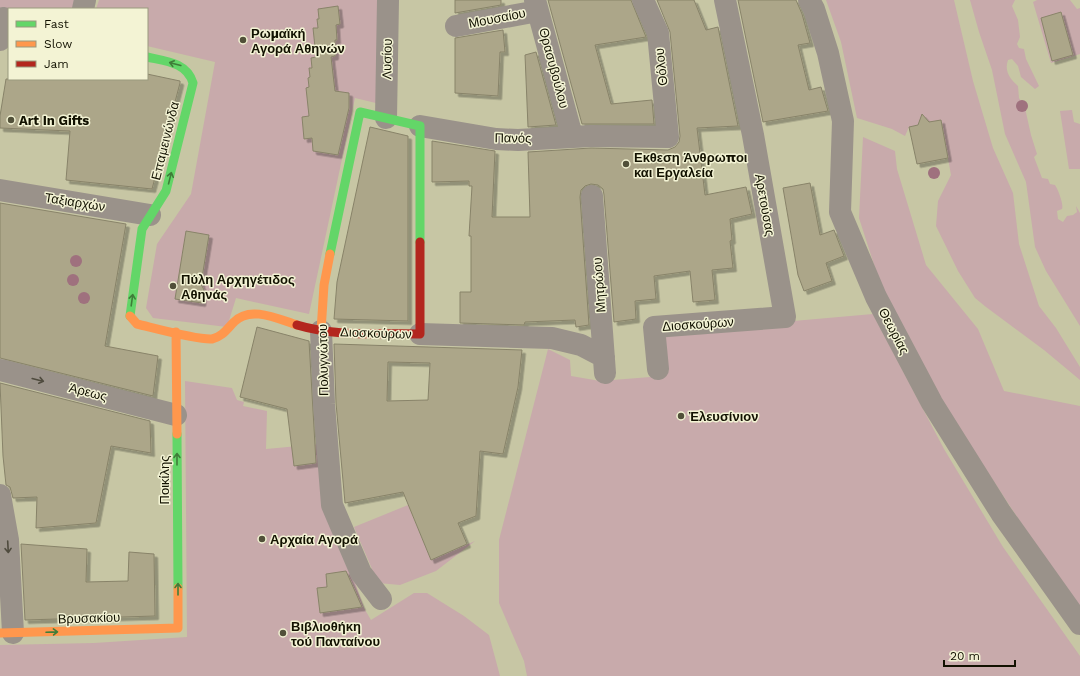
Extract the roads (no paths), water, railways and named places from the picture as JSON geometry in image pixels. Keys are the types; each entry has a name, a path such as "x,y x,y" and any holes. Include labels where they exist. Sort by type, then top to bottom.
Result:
{"street":[{"name":"Λυσίου","path":"386,118 388,0"},
{"name":"Θόλου","path":"644,0 658,33 668,137"},
{"name":"Αρετούσας","path":"725,0 753,135 785,317"},
{"name":"Θεωρίας","path":"809,0 814,9 828,53 843,121 840,212 876,297 932,403 1001,513 1080,624"},
{"name":"Μουσαίου","path":"456,26 537,5"},
{"name":"Θρασυβούλου","path":"537,5 572,136"},
{"path":"0,40 4,18"},
{"name":"Επαμεινώνδα","path":"148,57 187,68 192,76 193,83 166,191 142,229 130,316 137,324 176,332"},
{"name":"Πανός","path":"360,112 420,126 496,139 518,140 572,136 668,137"},
{"name":"Πολυγνώτου","path":"360,112 324,286 321,331 324,404 332,505 361,573 381,598"},
{"name":"Διοσκούρων","path":"420,126 420,334"},
{"name":"Ταξιαρχών","path":"0,190 150,215"},
{"name":"Μητρώου","path":"592,196 605,365"},
{"name":"Διοσκούρων","path":"176,332 216,339 226,333 236,319 250,314 321,331 552,338 580,345 605,365"},
{"name":"Διοσκούρων","path":"658,369 654,327 785,317"},
{"name":"Ποικίλης","path":"176,332 178,628"},
{"name":"Άρεως","path":"0,370 176,415"},
{"path":"0,495 8,540 6,633"},
{"name":"Βρυσακίου","path":"6,633 178,628"}],"place":[{"name":"Ρωμαϊκή Αγορά Αθηνών","path":"243,40"},
{"name":"Art In Gifts","path":"11,120"},
{"name":"Εκθεση Άνθρωποι και Εργαλεία","path":"626,164"},
{"name":"Πύλη Αρχηγέτιδος Αθηνάς","path":"173,286"},
{"name":"Ἐλευσίνιον","path":"681,416"},
{"name":"Αρχαία Αγορά","path":"262,539"},
{"name":"Βιβλιοθήκη τού Πανταίνου","path":"283,633"}]}
